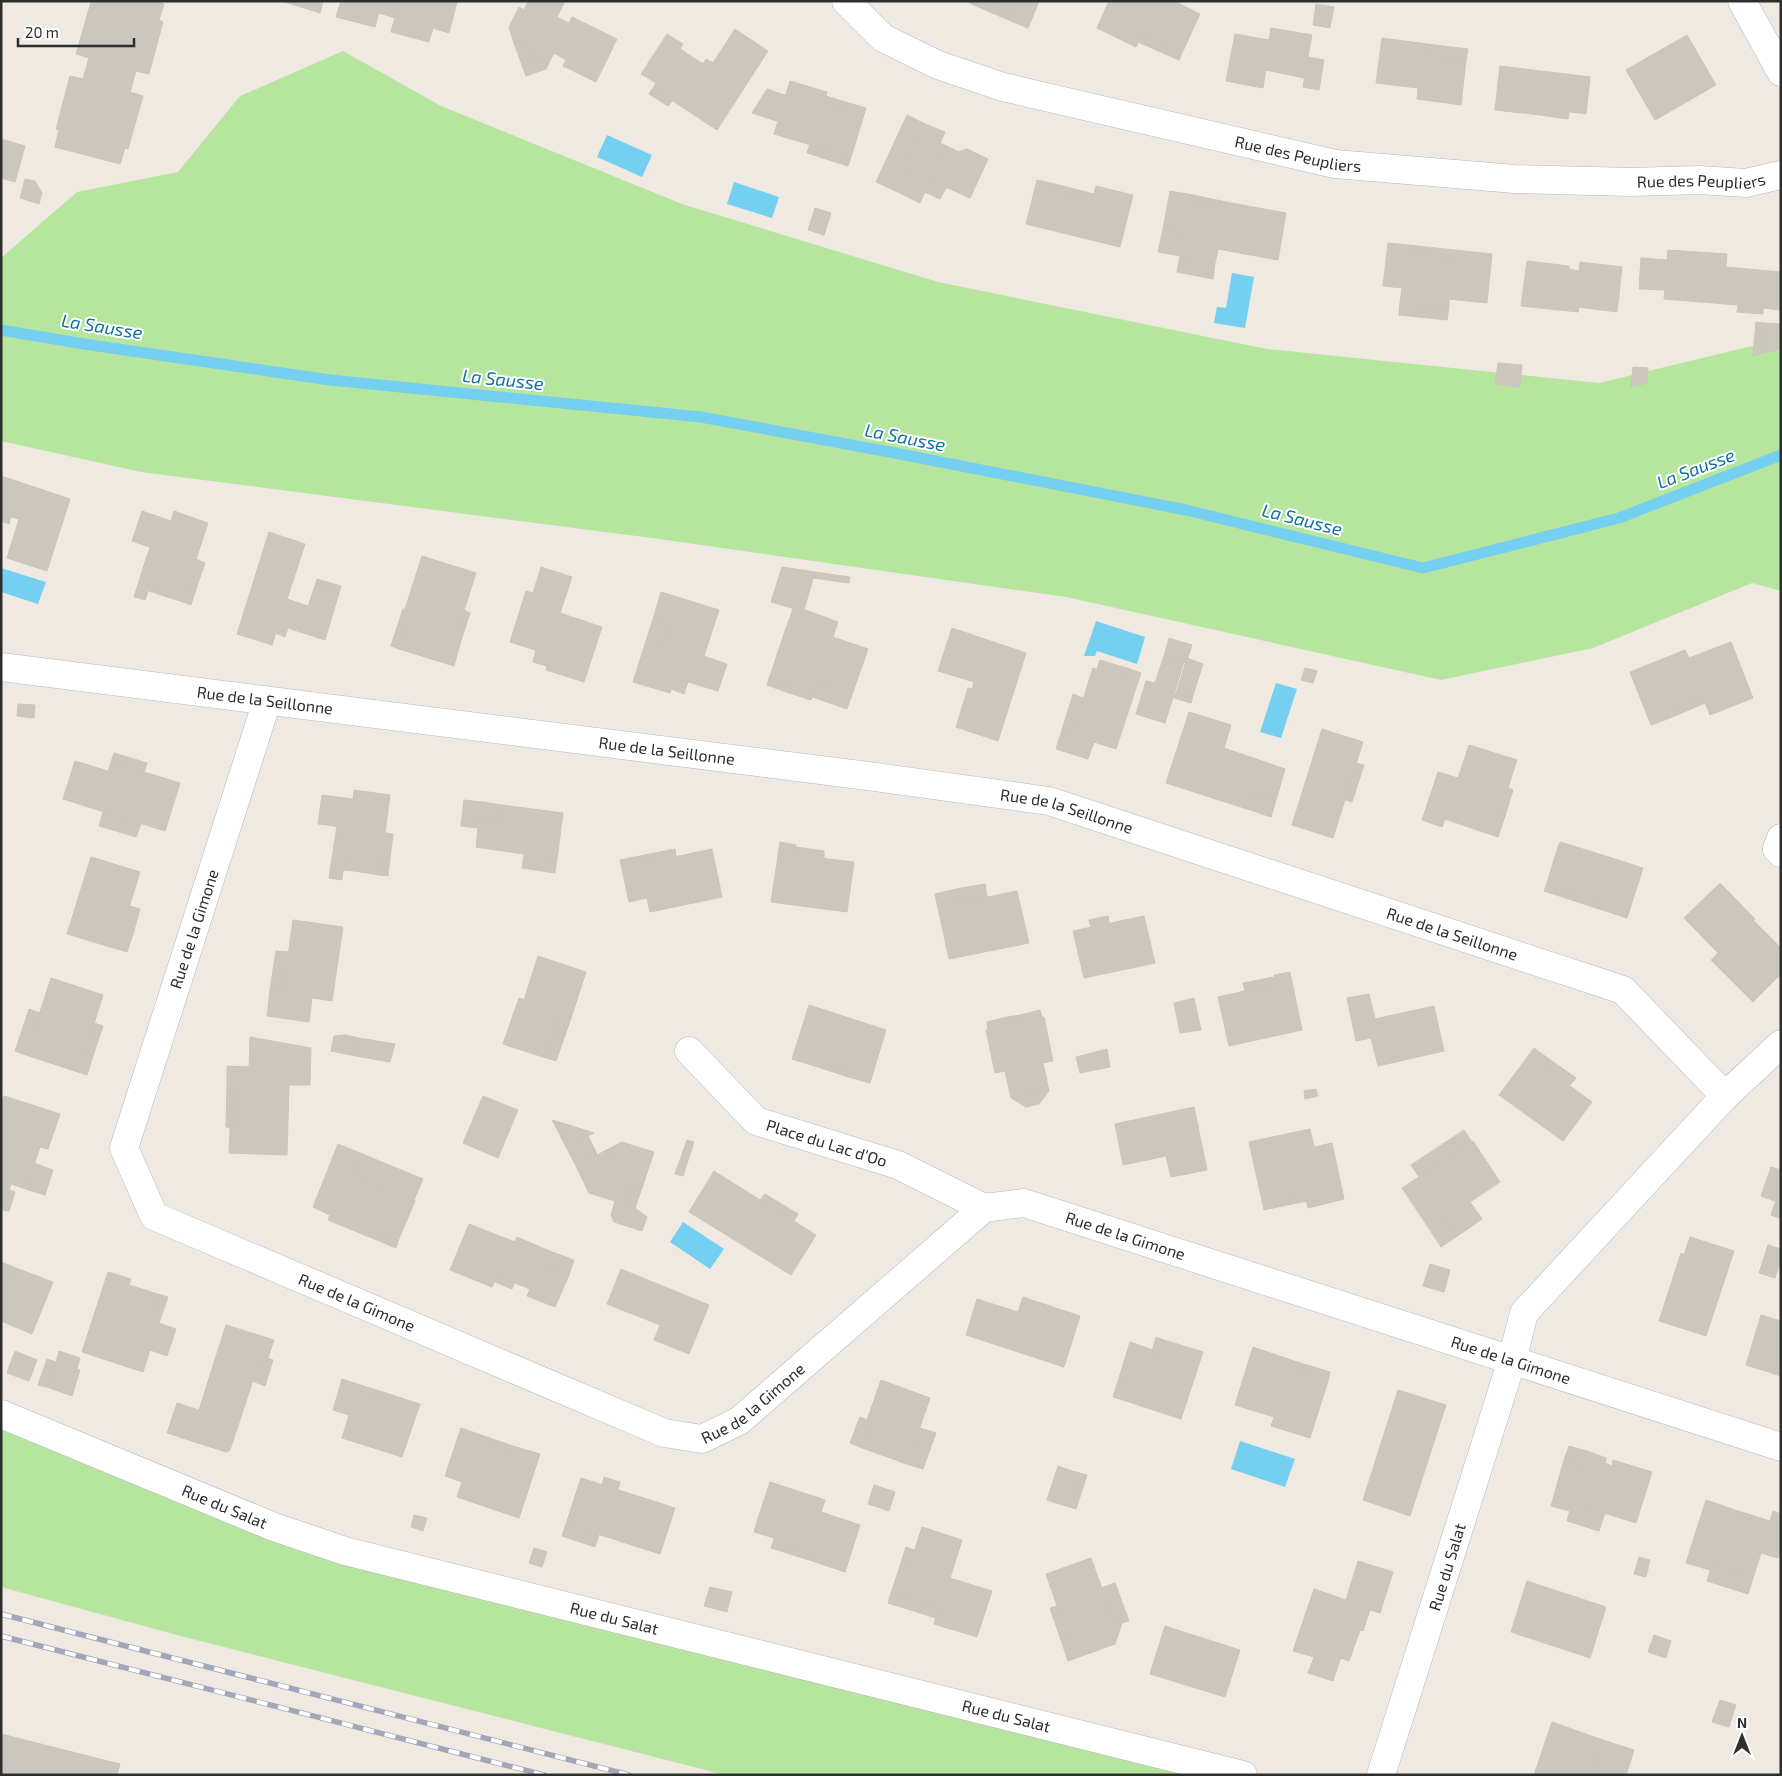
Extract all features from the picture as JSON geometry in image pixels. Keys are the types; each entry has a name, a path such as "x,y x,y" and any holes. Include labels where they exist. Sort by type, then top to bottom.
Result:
{"street":[{"name":"Rue des Peupliers","path":"846,1 883,38 938,65 1003,86 1334,164 1544,180 1631,182 1699,180 1746,183 1781,175"},
{"path":"1742,1 1781,72"},
{"name":"Rue de la Seillonne","path":"1,667 267,702 868,776 1049,801 1623,990 1724,1096"},
{"name":"Rue de la Gimone","path":"267,702 124,1148 154,1216 664,1434 702,1439 739,1421 984,1208 1024,1203 1781,1447"},
{"path":"1781,838 1777,849 1781,854"},
{"path":"1512,1360 1524,1312 1724,1096 1781,1044"},
{"name":"Place du Lac d'Oo","path":"688,1051 756,1121 898,1165 984,1208"},
{"name":"Rue du Salat","path":"1382,1775 1512,1360"},
{"name":"Rue du Salat","path":"1,1414 274,1527 345,1550 1242,1775"}],"green space":[{"path":"343,51 441,106 682,204 938,282 1267,349 1599,383 1781,339 1781,591 1752,583 1593,648 1441,680 1066,597 652,538 141,472 1,441 1,258 77,192 178,172 240,96"},
{"path":"1,1410 274,1527 1243,1775 725,1775 177,1635 1,1587"}],"water":[{"path":"607,135 652,155 642,177 597,157"},
{"path":"734,182 779,197 772,218 727,204"},
{"path":"1232,273 1254,277 1245,328 1214,323 1217,307 1226,308"},
{"path":"1,568 46,582 38,604 1,592"},
{"path":"1096,621 1145,637 1137,664 1097,651 1095,656 1084,656"},
{"path":"1276,683 1297,689 1281,738 1260,732"},
{"path":"683,1222 724,1249 710,1269 670,1242"},
{"path":"1240,1441 1295,1459 1285,1487 1231,1469"}],"building":[{"path":"156,1 164,4 159,20 163,22 149,74 136,71 130,92 143,96 128,149 125,148 120,164 55,147 59,130 56,129 70,76 83,79 89,58 76,54 91,2"},
{"path":"282,1 323,1 320,13"},
{"path":"341,1 399,1 395,18 379,13 375,27 336,17"},
{"path":"399,1 459,1 457,2 449,33 433,28 429,42 391,32"},
{"path":"528,1 565,1 557,17 569,23 572,17 617,39 596,82 563,66 566,60 554,53 533,61 525,39 514,43 509,27 519,7 524,10"},
{"path":"965,1 1039,1 1031,21 995,6 992,13"},
{"path":"1109,1 1174,1 1200,14 1182,53 1142,34 1136,47 1097,28"},
{"path":"1316,4 1334,7 1330,28 1313,25"},
{"path":"995,6 1031,21 1028,28 992,13"},
{"path":"1271,28 1312,35 1304,78 1266,70 1263,88 1226,81 1235,34 1269,40"},
{"path":"735,29 768,51 717,130 653,88 656,83 641,74 667,34 683,44 680,49 703,64 706,59 713,63"},
{"path":"1142,34 1182,53 1179,60 1138,42"},
{"path":"1687,35 1716,85 1655,120 1626,70"},
{"path":"1382,38 1427,44 1425,55 1466,60 1461,105 1417,99 1418,88 1376,83"},
{"path":"525,39 533,61 554,53 546,69 526,76 514,43"},
{"path":"1427,44 1468,49 1466,60 1425,55"},
{"path":"1308,57 1324,60 1319,90 1303,87"},
{"path":"1500,66 1590,77 1586,114 1541,108 1540,115 1495,110"},
{"path":"790,81 827,92 824,104 843,110 845,102 866,108 851,157 774,134"},
{"path":"653,88 672,101 668,106 649,94"},
{"path":"767,89 785,95 777,121 752,113"},
{"path":"826,96 845,102 843,110 824,104"},
{"path":"1541,108 1569,112 1568,119 1540,115"},
{"path":"907,115 923,123 902,167 910,171 900,193 876,182"},
{"path":"923,123 945,132 936,152 946,156 967,149 988,159 970,198 930,180 920,203 900,193 910,171 902,167"},
{"path":"1,139 25,146 15,182 1,178"},
{"path":"940,143 959,152 946,156 936,152"},
{"path":"810,144 851,157 848,166 807,153"},
{"path":"25,179 35,181 42,193 39,204 20,198"},
{"path":"930,180 946,188 940,199 925,192"},
{"path":"1037,180 1055,184 1053,191 1092,201 1096,186 1133,195 1120,247 1026,224"},
{"path":"1055,184 1094,194 1092,201 1053,191"},
{"path":"1170,191 1193,195 1192,202 1225,209 1226,202 1286,213 1278,260 1218,249 1215,263 1180,256 1184,233 1163,229"},
{"path":"1193,195 1226,202 1225,209 1192,202"},
{"path":"815,208 831,213 824,235 808,230"},
{"path":"1163,229 1184,233 1180,256 1158,252"},
{"path":"1388,243 1408,245 1407,253 1453,258 1454,250 1492,254 1487,303 1449,299 1449,308 1400,303 1402,288 1383,286"},
{"path":"1408,245 1454,250 1453,258 1407,253"},
{"path":"1668,250 1727,254 1726,267 1781,272 1781,310 1763,308 1763,314 1737,312 1738,305 1664,299 1665,290 1639,289 1641,258 1667,260"},
{"path":"1180,256 1215,263 1213,279 1177,272"},
{"path":"1527,261 1569,266 1569,269 1579,271 1580,262 1622,267 1617,312 1579,307 1578,312 1521,306"},
{"path":"1400,303 1449,308 1447,320 1399,315"},
{"path":"1756,322 1764,323 1762,353 1753,356"},
{"path":"1764,323 1781,324 1781,349 1762,353"},
{"path":"1498,363 1522,365 1520,387 1495,384"},
{"path":"1633,367 1648,368 1647,383 1631,387"},
{"path":"1,476 70,499 47,571 7,558 19,519 11,517 9,524 1,521"},
{"path":"142,511 171,521 174,511 208,523 196,559 205,563 197,586 189,583 183,602 158,594 161,586 151,582 145,600 134,597 146,559 152,560 155,549 132,541"},
{"path":"269,532 305,544 287,599 308,606 315,586 339,593 325,640 288,628 285,637 276,633 272,645 237,634"},
{"path":"150,548 155,549 152,560 146,559"},
{"path":"422,556 476,573 454,642 460,644 454,666 399,649 411,611 405,609"},
{"path":"541,567 572,577 560,613 602,627 584,682 546,670 551,655 510,642 526,591 533,593"},
{"path":"782,567 815,572 805,606 797,604 795,609 771,602"},
{"path":"815,572 850,577 849,583 813,578"},
{"path":"317,579 341,586 339,593 315,586"},
{"path":"151,582 161,586 158,594 149,591"},
{"path":"189,583 197,586 191,605 183,602"},
{"path":"661,592 719,610 704,656 727,664 718,691 675,678 670,693 633,682 647,638 666,644 672,625 653,619"},
{"path":"797,604 805,606 793,637 784,634 793,609 795,609"},
{"path":"403,609 411,611 399,649 391,646"},
{"path":"803,609 838,622 833,637 868,649 847,709 821,700 827,683 817,680 811,700 789,693 791,686 769,679 784,634 793,637"},
{"path":"464,610 470,613 460,644 454,642"},
{"path":"653,619 672,625 666,644 647,638"},
{"path":"952,628 1026,653 998,741 956,727 968,688 972,689 974,682 938,671"},
{"path":"1169,638 1192,645 1186,663 1164,656"},
{"path":"1731,642 1753,698 1710,715 1703,697 1667,712 1670,718 1651,725 1630,672 1685,650 1689,658"},
{"path":"536,650 551,655 547,666 533,662"},
{"path":"1164,656 1184,662 1165,723 1136,714 1146,681 1155,683"},
{"path":"1187,658 1203,664 1194,692 1178,687"},
{"path":"1100,660 1130,669 1127,679 1097,669"},
{"path":"1093,668 1127,679 1130,669 1141,673 1116,749 1094,742 1088,759 1056,749 1062,730 1072,734"},
{"path":"1305,668 1317,671 1313,683 1301,680"},
{"path":"675,678 688,682 684,694 671,689"},
{"path":"769,679 791,686 789,693 767,685"},
{"path":"817,680 827,683 821,700 812,697"},
{"path":"1178,687 1194,692 1191,703 1174,698"},
{"path":"1073,694 1083,698 1072,734 1062,730"},
{"path":"1703,697 1705,703 1670,718 1667,712"},
{"path":"18,704 35,705 34,718 17,716"},
{"path":"1189,712 1231,725 1224,748 1285,769 1276,800 1250,792 1244,808 1166,783"},
{"path":"1322,729 1363,742 1333,838 1292,825"},
{"path":"1469,745 1517,760 1499,815 1505,816 1498,837 1445,819 1442,827 1422,820 1438,772 1458,778"},
{"path":"114,753 147,763 144,772 111,762"},
{"path":"75,761 108,771 111,762 180,783 165,831 63,799"},
{"path":"1356,763 1364,765 1352,802 1345,800"},
{"path":"1508,788 1513,790 1505,816 1499,815"},
{"path":"354,790 390,795 385,833 393,834 390,858 381,857 379,875 354,871 355,863 344,862 342,880 329,878 335,838 341,838 342,827 318,824 322,795 353,799"},
{"path":"1250,792 1276,800 1271,817 1244,808"},
{"path":"464,800 482,802 478,828 461,826"},
{"path":"482,802 502,805 499,821 479,819"},
{"path":"502,805 563,813 557,859 476,847 479,819 499,821"},
{"path":"103,812 141,824 136,837 99,826"},
{"path":"337,826 342,827 341,838 335,838"},
{"path":"780,842 796,845 795,855 854,862 847,912 771,902"},
{"path":"1560,842 1596,853 1594,859 1558,847"},
{"path":"796,847 824,851 824,858 795,855"},
{"path":"1558,847 1594,859 1596,853 1643,868 1627,918 1593,907 1597,894 1589,892 1586,899 1546,886"},
{"path":"675,849 676,856 641,864 640,856"},
{"path":"712,849 722,897 650,912 647,898 629,902 620,860 640,856 641,864"},
{"path":"524,855 557,859 555,873 522,868"},
{"path":"91,857 140,872 122,930 133,934 127,952 67,934"},
{"path":"381,857 390,858 388,876 379,875"},
{"path":"344,862 355,863 354,871 343,870"},
{"path":"1720,883 1755,919 1749,925 1758,933 1762,929 1781,948 1781,974 1760,995 1731,966 1724,973 1711,960 1718,953 1684,918"},
{"path":"985,884 987,897 959,903 956,889"},
{"path":"1546,886 1586,899 1589,892 1597,894 1593,907 1544,891"},
{"path":"956,889 959,903 1017,891 1029,943 949,959 935,894"},
{"path":"130,906 140,909 133,934 122,930"},
{"path":"1108,916 1109,923 1091,927 1089,920"},
{"path":"1144,916 1155,963 1084,978 1073,931"},
{"path":"293,920 343,927 332,1001 312,998 309,1022 267,1016 270,990 283,992"},
{"path":"1754,921 1762,929 1758,933 1749,925"},
{"path":"276,951 289,952 283,992 270,990"},
{"path":"538,956 586,972 571,1018 560,1014 546,1058 503,1044 519,998 524,1000"},
{"path":"1731,966 1760,995 1753,1002 1724,973"},
{"path":"1290,972 1302,1030 1229,1046 1218,997 1276,984 1274,975"},
{"path":"1274,977 1276,984 1245,991 1243,983"},
{"path":"51,978 103,995 85,1053 93,1056 87,1075 26,1055"},
{"path":"1369,994 1375,1019 1434,1006 1444,1051 1378,1066 1371,1038 1356,1041 1347,998"},
{"path":"1194,998 1201,1030 1180,1033 1174,1003"},
{"path":"809,1005 886,1030 870,1083 845,1076 847,1070 825,1063 824,1069 792,1059"},
{"path":"29,1009 40,1013 26,1055 15,1051"},
{"path":"1040,1010 1042,1017 1044,1017 1053,1061 1043,1063 1049,1091 1011,1098 1005,1071 995,1073 986,1030 988,1029 987,1022 1007,1017 1009,1024 1021,1022 1020,1015"},
{"path":"560,1014 571,1018 556,1061 546,1058"},
{"path":"1020,1015 1021,1022 1009,1024 1007,1017"},
{"path":"94,1023 103,1026 93,1056 85,1053"},
{"path":"345,1035 359,1038 356,1056 331,1051 334,1036"},
{"path":"250,1037 311,1048 310,1085 289,1085 287,1155 229,1153 230,1127 235,1128 236,1085 227,1085 227,1066 249,1067"},
{"path":"359,1038 395,1044 390,1062 356,1056"},
{"path":"1534,1048 1549,1059 1544,1067 1592,1102 1563,1141 1499,1095"},
{"path":"1107,1049 1110,1067 1080,1073 1076,1057"},
{"path":"1549,1059 1576,1078 1570,1085 1544,1067"},
{"path":"825,1063 847,1070 845,1076 824,1069"},
{"path":"227,1085 236,1085 235,1128 226,1127"},
{"path":"1316,1089 1318,1096 1305,1099 1304,1091"},
{"path":"1049,1091 1039,1104 1026,1107 1011,1098"},
{"path":"4,1096 60,1114 48,1149 40,1147 26,1189 11,1184 9,1190 15,1192 9,1211 1,1210 1,1105"},
{"path":"483,1096 518,1110 498,1158 463,1143"},
{"path":"1194,1107 1207,1170 1171,1177 1166,1156 1123,1165 1115,1124"},
{"path":"552,1120 572,1126 559,1133"},
{"path":"572,1126 594,1133 566,1147 559,1133"},
{"path":"1310,1129 1314,1147 1332,1143 1344,1199 1308,1208 1305,1195 1280,1200 1282,1206 1264,1210 1249,1142"},
{"path":"1464,1130 1472,1142 1419,1177 1411,1165"},
{"path":"588,1136 596,1152 575,1164 566,1147"},
{"path":"687,1140 694,1142 683,1176 675,1174"},
{"path":"1473,1141 1500,1182 1470,1202 1482,1219 1456,1237 1445,1219 1430,1230 1402,1188"},
{"path":"622,1142 631,1145 600,1161 597,1155"},
{"path":"338,1144 360,1153 351,1174 415,1201 398,1241 370,1230 367,1236 328,1220 330,1215 313,1207"},
{"path":"631,1145 654,1152 642,1188 631,1185 625,1204 635,1208 647,1217 642,1231 614,1222 611,1215 615,1201 589,1193 575,1164 596,1152 600,1161"},
{"path":"360,1153 423,1179 414,1200 351,1174"},
{"path":"34,1163 53,1170 45,1195 26,1189"},
{"path":"1771,1167 1781,1170 1781,1183 1775,1201 1761,1196"},
{"path":"714,1171 816,1235 791,1275 689,1212"},
{"path":"1781,1184 1781,1219 1771,1215"},
{"path":"631,1185 642,1188 635,1208 625,1204"},
{"path":"765,1194 798,1214 794,1221 760,1200"},
{"path":"1305,1195 1307,1201 1282,1206 1280,1200"},
{"path":"1445,1219 1456,1237 1441,1247 1430,1230"},
{"path":"469,1224 515,1242 517,1237 547,1250 541,1264 569,1275 555,1307 527,1296 530,1289 497,1276 492,1287 450,1270"},
{"path":"370,1230 398,1241 396,1248 367,1236"},
{"path":"1690,1237 1734,1251 1706,1336 1659,1321 1681,1253 1684,1255"},
{"path":"1768,1245 1781,1249 1781,1260 1775,1278 1759,1273"},
{"path":"547,1250 574,1260 569,1275 541,1264"},
{"path":"1,1262 16,1268 13,1276 1,1271"},
{"path":"1430,1264 1450,1270 1444,1292 1423,1286"},
{"path":"16,1268 53,1282 32,1334 1,1321 1,1271 13,1276"},
{"path":"621,1269 709,1305 689,1354 654,1340 660,1325 607,1304"},
{"path":"108,1272 131,1279 129,1285 158,1294 150,1320 176,1329 167,1356 150,1350 143,1372 82,1352"},
{"path":"497,1276 514,1283 512,1289 495,1282"},
{"path":"158,1294 168,1297 159,1323 150,1320"},
{"path":"1023,1297 1080,1316 1064,1367 966,1335 977,1299 1018,1312"},
{"path":"1761,1315 1781,1321 1781,1376 1746,1365"},
{"path":"226,1325 274,1340 268,1358 261,1356 230,1450 226,1452 167,1433 177,1403 199,1410"},
{"path":"1156,1337 1164,1340 1158,1357 1151,1355"},
{"path":"1164,1340 1203,1352 1181,1419 1126,1401 1132,1383 1119,1378 1130,1342 1153,1350 1151,1355 1158,1357"},
{"path":"1253,1347 1294,1361 1291,1369 1328,1381 1310,1438 1271,1426 1274,1417 1235,1405"},
{"path":"15,1351 37,1360 29,1381 7,1373"},
{"path":"59,1351 80,1358 77,1369 56,1362"},
{"path":"261,1356 273,1360 265,1386 252,1381"},
{"path":"47,1359 56,1362 47,1387 38,1385"},
{"path":"1294,1361 1330,1372 1328,1381 1291,1369"},
{"path":"56,1362 80,1370 72,1396 47,1387"},
{"path":"1119,1378 1132,1383 1126,1401 1113,1397"},
{"path":"342,1379 360,1385 358,1390 384,1399 386,1393 420,1404 402,1457 342,1438 349,1415 333,1410"},
{"path":"881,1380 930,1398 907,1464 862,1448 872,1422 867,1420"},
{"path":"360,1385 386,1393 384,1399 358,1390"},
{"path":"1398,1390 1446,1405 1410,1516 1363,1500"},
{"path":"860,1417 872,1422 862,1448 850,1443"},
{"path":"461,1428 490,1438 488,1444 511,1451 513,1446 540,1454 519,1518 457,1497 462,1482 445,1476"},
{"path":"920,1428 936,1433 923,1469 907,1464"},
{"path":"490,1438 513,1446 511,1451 488,1444"},
{"path":"1569,1446 1587,1451 1583,1466 1564,1460"},
{"path":"1587,1451 1606,1458 1605,1463 1612,1466 1613,1460 1652,1472 1636,1523 1572,1503 1570,1511 1551,1506 1564,1460 1583,1466"},
{"path":"1058,1466 1072,1471 1069,1480 1077,1482 1069,1507 1047,1500"},
{"path":"1072,1471 1087,1475 1076,1509 1069,1507 1077,1482 1069,1480"},
{"path":"604,1477 620,1482 618,1490 602,1485"},
{"path":"581,1478 675,1508 660,1554 566,1524"},
{"path":"770,1482 825,1500 821,1512 860,1525 845,1572 809,1560 810,1554 773,1542 779,1525 758,1518"},
{"path":"874,1485 895,1492 889,1511 868,1504"},
{"path":"1706,1500 1738,1511 1736,1516 1750,1520 1751,1515 1770,1521 1773,1511 1781,1514 1781,1550 1778,1558 1761,1553 1753,1578 1712,1565 1710,1570 1686,1563"},
{"path":"1572,1503 1605,1513 1599,1531 1567,1521"},
{"path":"1738,1511 1751,1515 1750,1520 1736,1516"},
{"path":"414,1515 427,1518 423,1531 411,1527"},
{"path":"758,1518 779,1525 774,1538 754,1532"},
{"path":"566,1524 599,1534 595,1547 562,1536"},
{"path":"922,1527 962,1540 950,1578 992,1591 977,1637 934,1624 939,1608 891,1593 899,1569 908,1571"},
{"path":"773,1542 810,1554 809,1560 771,1548"},
{"path":"906,1547 914,1550 908,1571 899,1569"},
{"path":"534,1548 547,1552 542,1567 529,1563"},
{"path":"1639,1557 1650,1560 1646,1577 1634,1574"},
{"path":"1091,1558 1115,1625 1122,1623 1115,1644 1068,1661 1062,1643 1069,1640 1046,1574"},
{"path":"1358,1561 1393,1572 1380,1613 1370,1610 1363,1631 1351,1627 1333,1681 1308,1673 1314,1657 1293,1651 1314,1589 1346,1600"},
{"path":"1712,1565 1753,1578 1748,1594 1707,1581"},
{"path":"1527,1581 1606,1607 1590,1658 1511,1632"},
{"path":"1115,1583 1129,1621 1115,1625 1101,1588"},
{"path":"710,1587 732,1592 727,1612 704,1606"},
{"path":"891,1593 939,1608 936,1618 888,1603"},
{"path":"1057,1606 1069,1640 1062,1643 1050,1608"},
{"path":"1165,1626 1240,1650 1225,1697 1150,1674"},
{"path":"1351,1627 1360,1630 1349,1661 1341,1658"},
{"path":"1654,1635 1671,1641 1666,1658 1648,1652"},
{"path":"1720,1700 1736,1705 1729,1727 1712,1722"},
{"path":"1552,1722 1603,1740 1592,1775 1534,1775"},
{"path":"1,1734 120,1764 117,1775 1,1775"},
{"path":"1603,1740 1634,1750 1626,1775 1592,1775"}],"waterway":[{"name":"La Sausse","path":"1,330 330,380 701,417 1186,510 1423,568 1619,518 1781,455"}],"railway":[{"path":"1,1614 629,1775"},
{"path":"1,1636 544,1775"}]}
